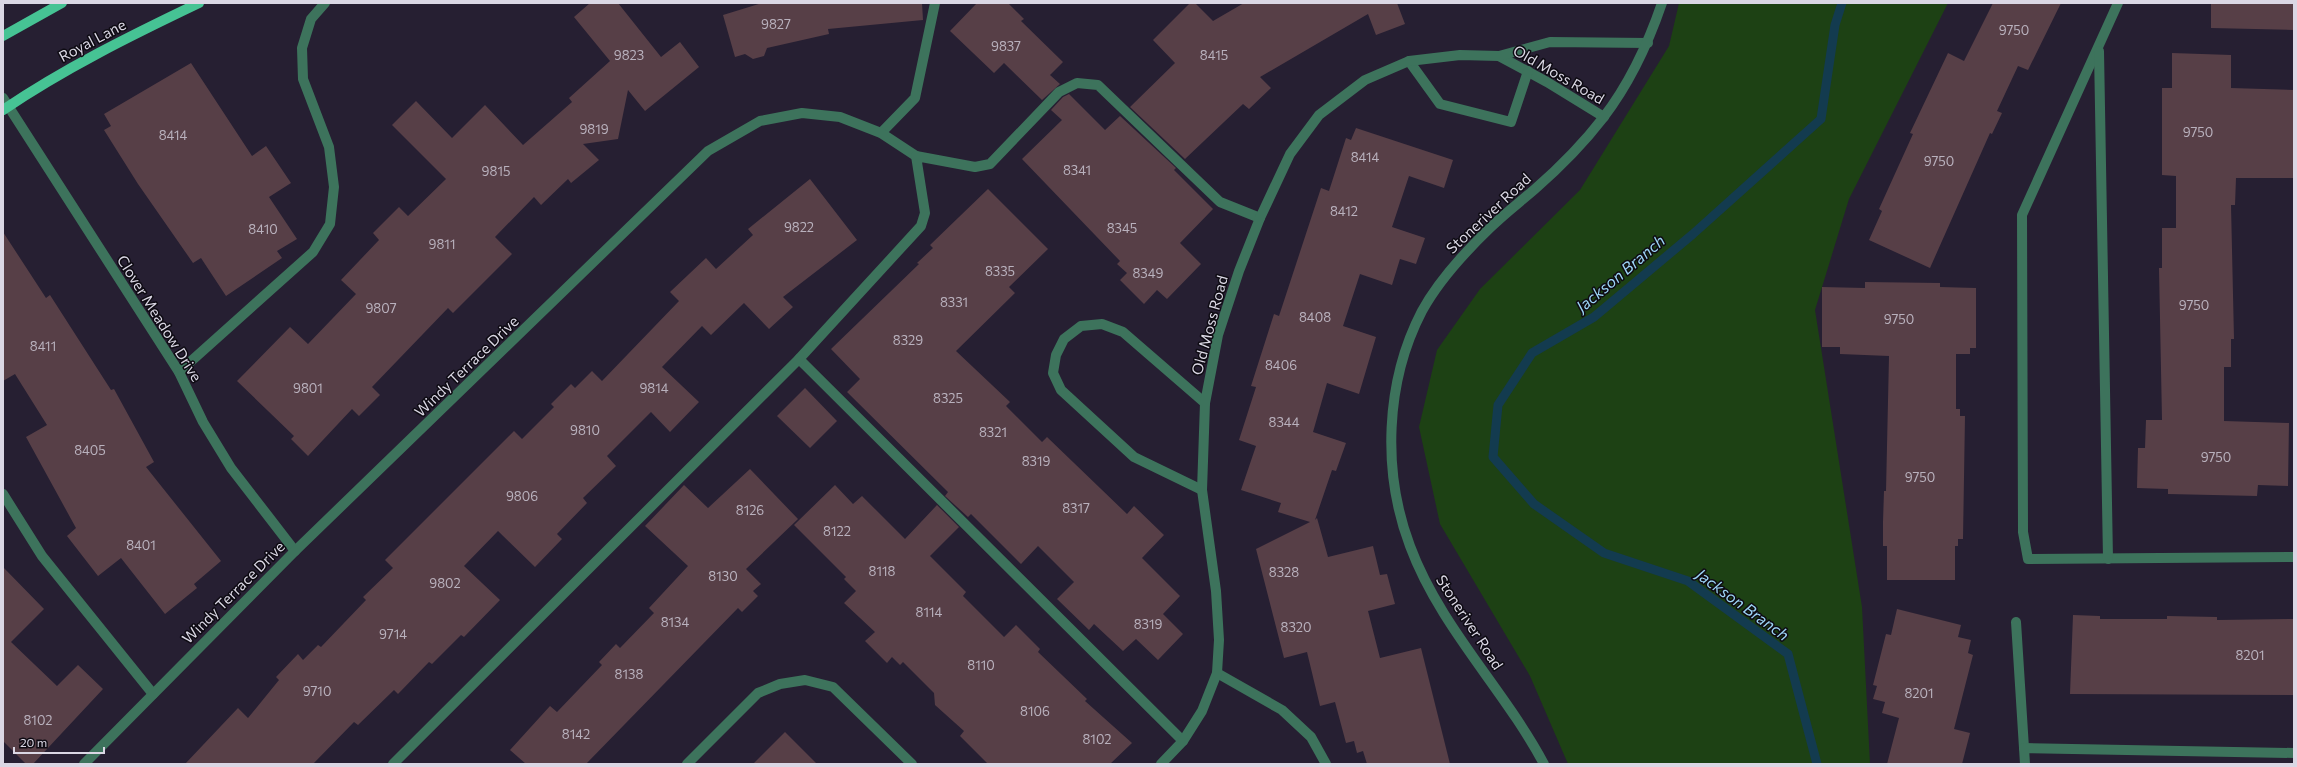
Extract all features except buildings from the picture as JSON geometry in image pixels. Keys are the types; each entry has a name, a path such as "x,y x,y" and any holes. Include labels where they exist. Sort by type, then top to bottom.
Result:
{"main road":[{"path":"3,36 62,3"},
{"name":"Royal Lane","path":"5,105 117,42 199,3"}],"street":[{"path":"179,372 313,252 330,224 334,187 330,147 303,80 302,48 311,19 326,3"},
{"path":"881,133 915,98 935,3"},
{"name":"Stoneriver Road","path":"1544,764 1529,738 1431,593 1410,546 1395,496 1391,443 1394,405 1405,351 1423,310 1451,269 1491,226 1572,155 1604,117 1648,44 1662,3"},
{"path":"2118,3 2099,48 2022,215 2023,532 2028,559 2294,557"},
{"name":"Old Moss Road","path":"1161,764 1183,741 1202,711 1217,673 1219,640 1216,592 1202,490 1205,403 1218,335 1239,271 1260,218 1290,154 1319,115 1365,80 1409,62 1460,55 1499,56 1550,42 1648,44"},
{"path":"2099,48 2108,558"},
{"name":"Old Moss Road","path":"1499,56 1604,117"},
{"path":"1409,62 1440,104 1511,122 1528,72"},
{"path":"393,764 799,359 921,226 925,213 916,156 975,167 990,164 1059,92 1077,84 1098,86 1220,202 1260,218"},
{"name":"Clover Meadow Drive","path":"5,105 179,372 204,422 231,468 295,550"},
{"name":"Windy Terrace Drive","path":"84,764 295,550 708,151 760,121 802,113 840,117 881,133 916,156"},
{"path":"1202,490 1134,457 1061,390 1053,373 1056,355 1064,339 1081,326 1102,324 1123,332 1205,403"},
{"path":"799,359 1183,741"},
{"path":"3,494 42,556 153,694"},
{"path":"2016,622 2025,764"},
{"path":"1217,673 1282,710 1311,737 1326,764"},
{"path":"687,764 758,693 780,684 805,680 833,687 912,764"},
{"path":"2024,748 2294,753"}],"green space":[{"path":"1679,3 1948,3 1849,199 1815,310 1862,607 1870,764 1568,764 1530,676 1440,524 1419,427 1437,350 1480,289 1580,190 1669,46"}],"waterway":[{"name":"Jackson Branch","path":"1817,764 1788,654 1688,581 1604,553 1534,504 1493,457 1498,405 1532,353 1594,317 1693,234 1821,119 1835,25 1842,3"}]}
